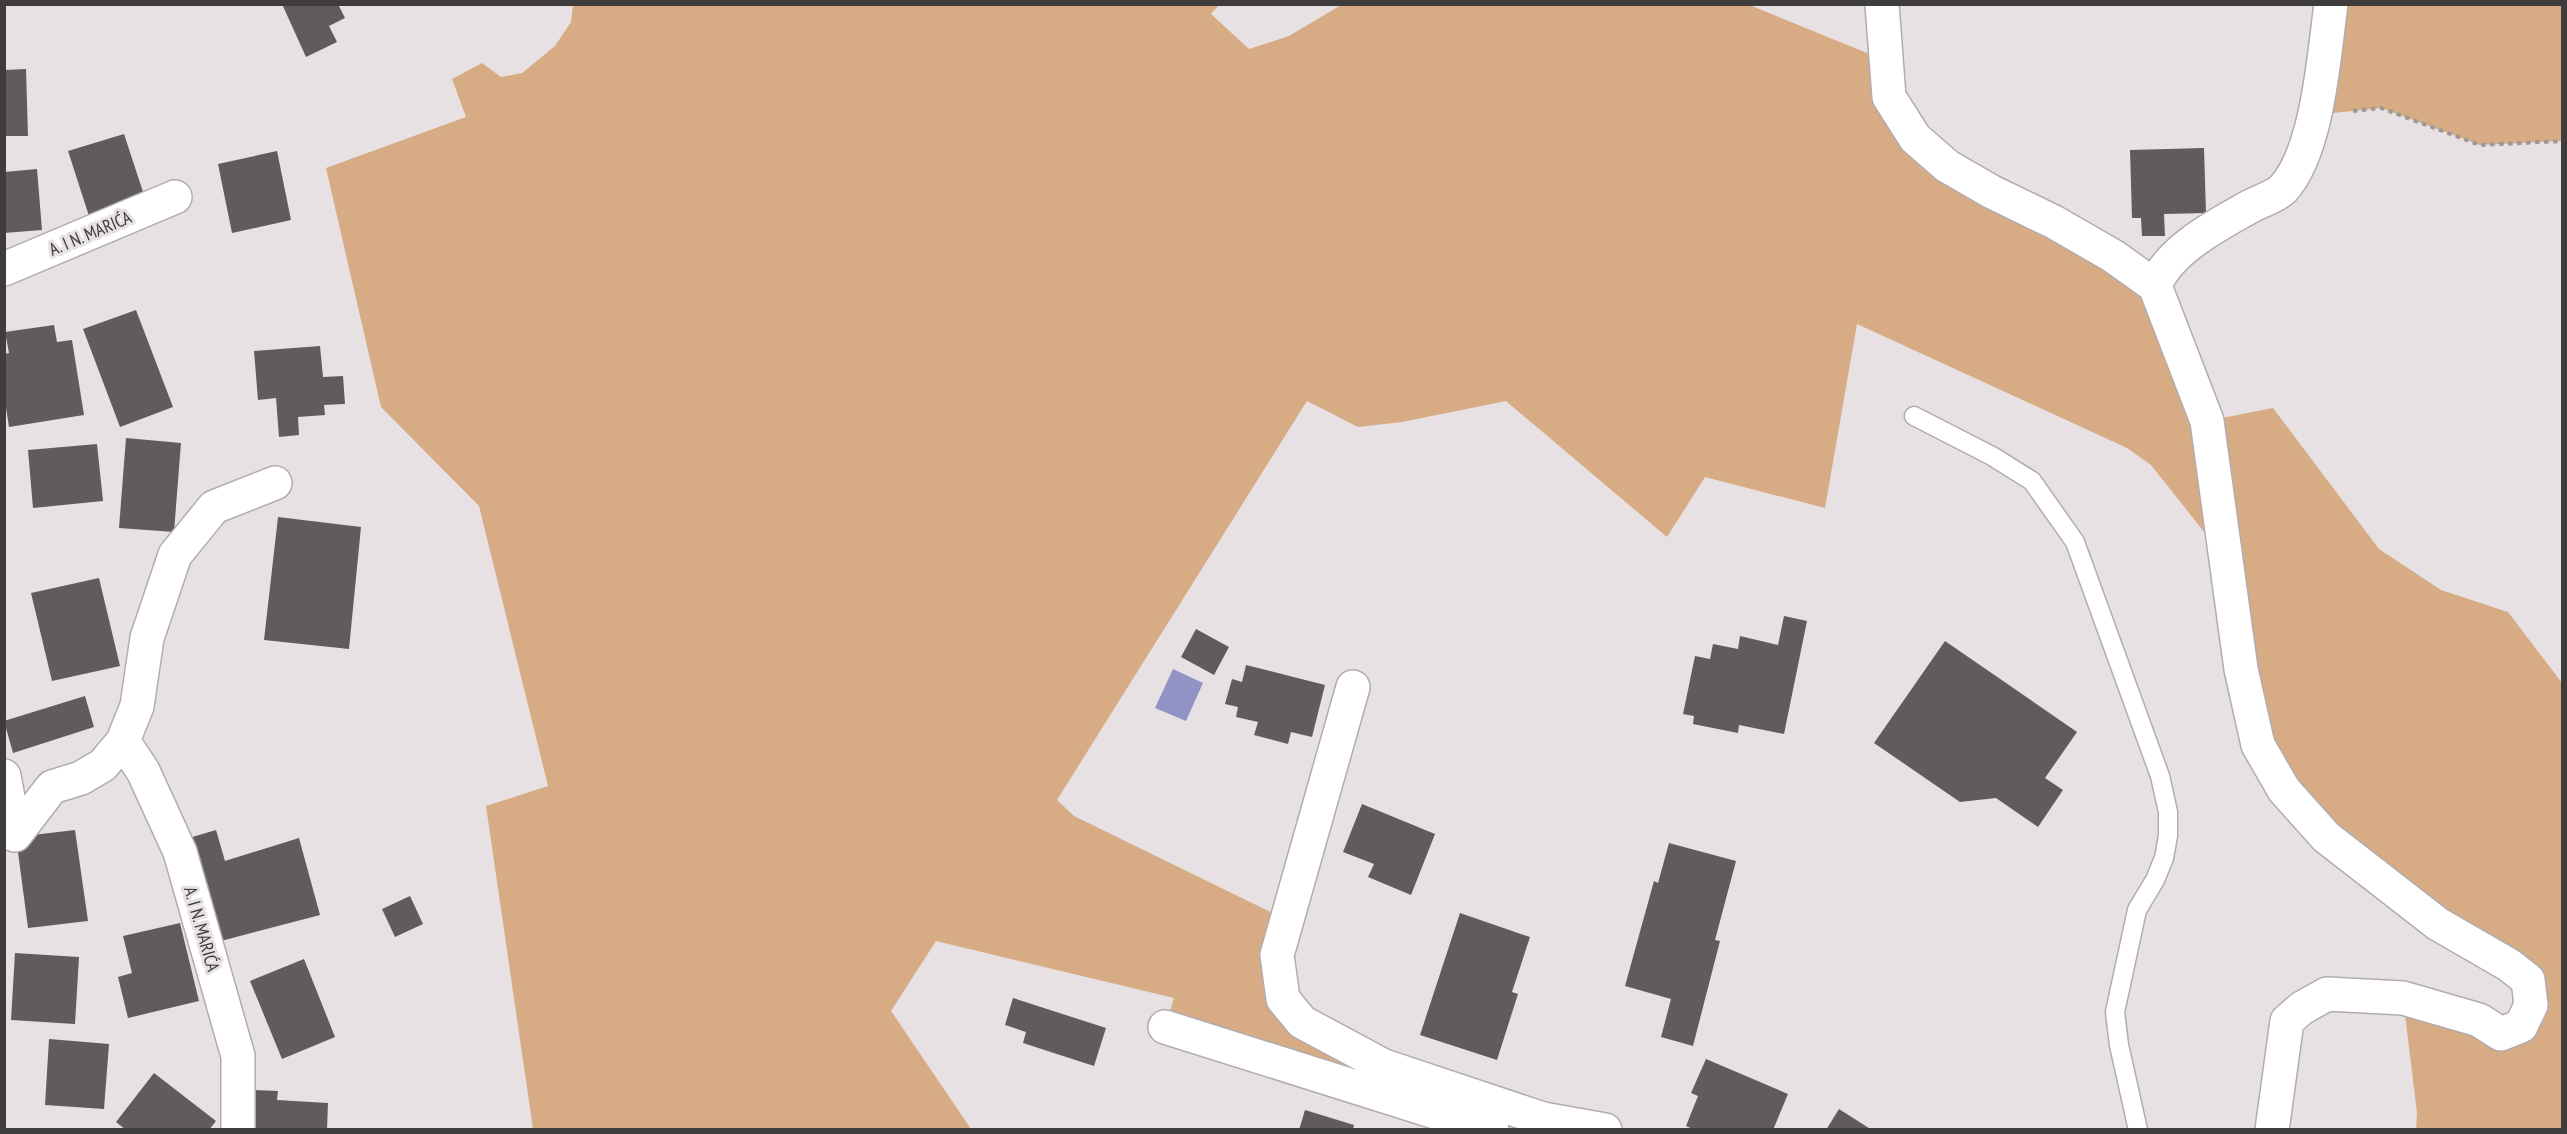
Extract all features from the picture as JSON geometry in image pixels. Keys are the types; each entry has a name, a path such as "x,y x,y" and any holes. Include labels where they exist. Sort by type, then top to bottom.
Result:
{"street":[{"path":"1882,4 1889,97 1916,138 1947,166 1992,192 2064,227 2113,256 2155,286 2207,421 2241,669 2258,745 2284,790 2326,837 2438,924 2509,965 2528,980 2531,1005 2521,1026 2501,1034 2479,1020 2403,998 2327,994 2302,1008 2287,1021 2272,1130"},
{"path":"2155,286 2159,274 2170,260 2220,223 2283,190 2304,155 2314,115 2331,4"},
{"name":"A. I N. MARIĆA","path":"4,269 175,197"},
{"path":"10,833 52,787 81,778 103,765 123,741 137,706 147,638 176,555 214,507 275,483"},
{"path":"1353,687 1277,955 1283,999 1302,1022 1384,1066 1543,1119 1605,1130"},
{"name":"A. I N. MARIĆA","path":"123,741 143,771 180,852 238,1056 238,1130"},
{"path":"4,776 10,833"},
{"path":"1165,1027 1492,1130"}],"lane":[{"path":"1914,416 1992,456 2032,481 2075,542 2160,776 2168,812 2168,836 2164,858 2155,880 2137,910 2115,1012 2119,1045 2138,1130"}],"path":[{"path":"2314,115 2381,108 2480,145 2562,141"}],"shaded area":[{"path":"1747,4 1867,53 1886,49 1915,138 2155,286 2207,421 2273,408 2379,549 2441,590 2508,612 2562,683 2562,1129 2416,1129 2417,1113 2403,998 2501,1034 2531,1005 2284,790 2224,557 2151,465 2127,448 1857,324 1825,508 1705,477 1667,537 1506,401 1402,422 1358,427 1307,401 1057,800 1074,816 1287,920 1283,999 1384,1066 1368,1091 1165,1027 1174,998 936,941 891,1011 971,1129 533,1129 486,806 548,786 479,506 381,407 326,168 466,117 452,79 482,63 501,77 522,73 555,46 571,22 573,5 1219,5 1211,14 1249,49 1289,36 1341,5"},
{"path":"2331,5 2562,5 2562,141 2480,145 2381,108 2314,115"}],"water":[{"path":"1173,669 1203,683 1186,721 1155,708"}],"building":[{"path":"282,4 338,4 345,18 329,26 337,42 306,57"},
{"path":"26,69 28,136 4,136 4,70"},
{"path":"124,134 145,198 89,216 68,151"},
{"path":"2204,148 2206,213 2164,214 2165,236 2142,236 2141,218 2132,218 2130,150"},
{"path":"277,151 291,220 232,233 218,164"},
{"path":"37,169 42,230 4,233 4,172"},
{"path":"136,310 173,407 120,427 83,329"},
{"path":"54,325 57,342 72,340 84,415 9,427 4,395 4,354 9,353 5,332"},
{"path":"320,346 323,377 343,376 345,404 324,405 325,415 298,417 299,435 279,437 276,398 258,400 254,351"},
{"path":"126,438 181,443 174,532 119,528"},
{"path":"97,444 103,501 33,508 28,450"},
{"path":"278,517 361,527 349,649 264,640"},
{"path":"99,578 120,666 52,681 31,593"},
{"path":"1784,616 1807,621 1784,734 1739,725 1738,733 1693,724 1694,716 1683,714 1695,656 1710,659 1713,644 1738,649 1740,636 1778,645"},
{"path":"1196,629 1229,647 1214,675 1181,657"},
{"path":"1945,641 2077,732 2045,778 2063,790 2038,827 1996,798 1960,802 1874,743"},
{"path":"1246,665 1325,685 1312,737 1291,732 1288,744 1254,735 1258,722 1236,717 1238,707 1225,704 1232,679 1242,682"},
{"path":"85,696 94,727 13,753 4,721"},
{"path":"1362,804 1435,834 1411,895 1368,877 1374,864 1343,852"},
{"path":"75,830 88,921 28,928 16,837"},
{"path":"216,830 225,861 299,838 320,915 221,941 189,838"},
{"path":"1669,843 1736,861 1715,940 1720,941 1693,1046 1661,1037 1671,999 1625,986 1654,881 1658,883"},
{"path":"410,896 423,924 395,937 382,909"},
{"path":"1460,913 1530,937 1512,992 1518,994 1497,1060 1420,1035"},
{"path":"180,923 199,1001 128,1018 118,977 132,973 123,936"},
{"path":"15,953 79,957 75,1024 11,1020"},
{"path":"304,959 335,1037 282,1059 250,981"},
{"path":"1013,998 1106,1028 1094,1066 1023,1043 1026,1032 1005,1025"},
{"path":"49,1039 109,1044 104,1109 45,1105"},
{"path":"1706,1059 1788,1094 1773,1130 1695,1130 1686,1126 1698,1096 1691,1093"},
{"path":"154,1073 216,1121 209,1130 126,1130 116,1122"},
{"path":"252,1090 278,1091 277,1100 328,1103 327,1130 250,1130"},
{"path":"1839,1109 1872,1130 1826,1130"},
{"path":"1305,1110 1354,1125 1353,1130 1299,1130"}]}
